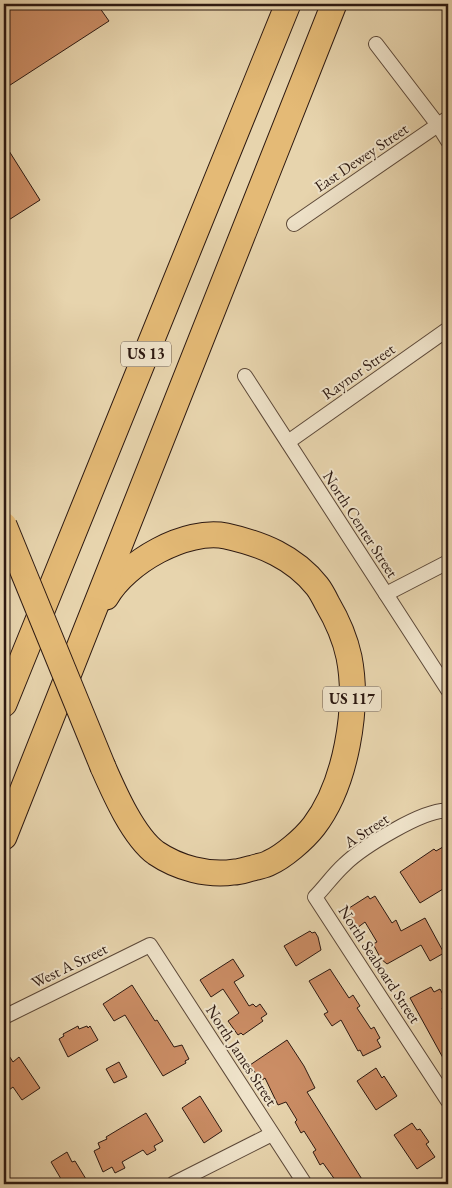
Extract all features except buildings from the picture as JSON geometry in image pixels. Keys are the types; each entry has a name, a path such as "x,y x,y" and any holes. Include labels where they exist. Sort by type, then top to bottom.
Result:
{"highway":[{"name":"US 13","path":"4,704 288,4"},
{"name":"US 13","path":"4,837 334,4"},
{"name":"US 117","path":"4,525 103,767 135,830 155,852 179,865 207,872 235,872 268,864 292,847 314,826 340,774 351,721 352,691 349,658 342,630 317,586 298,568 276,551 248,541 221,535 190,538 163,547 125,573 110,591 84,636"}],"street":[{"path":"376,44 443,122 448,141"},
{"name":"East Dewey Street","path":"294,224 443,122"},
{"name":"Raynor Street","path":"288,442 448,329"},
{"name":"North Center Street","path":"245,376 448,690"},
{"path":"386,594 448,562"},
{"name":"A Street","path":"315,897 344,865 376,841 424,816 448,811"},
{"name":"North Seaboard Street","path":"315,897 448,1101"},
{"name":"West A Street","path":"4,1017 150,945"},
{"name":"North James Street","path":"150,945 304,1184"},
{"path":"174,1184 272,1134"}]}
